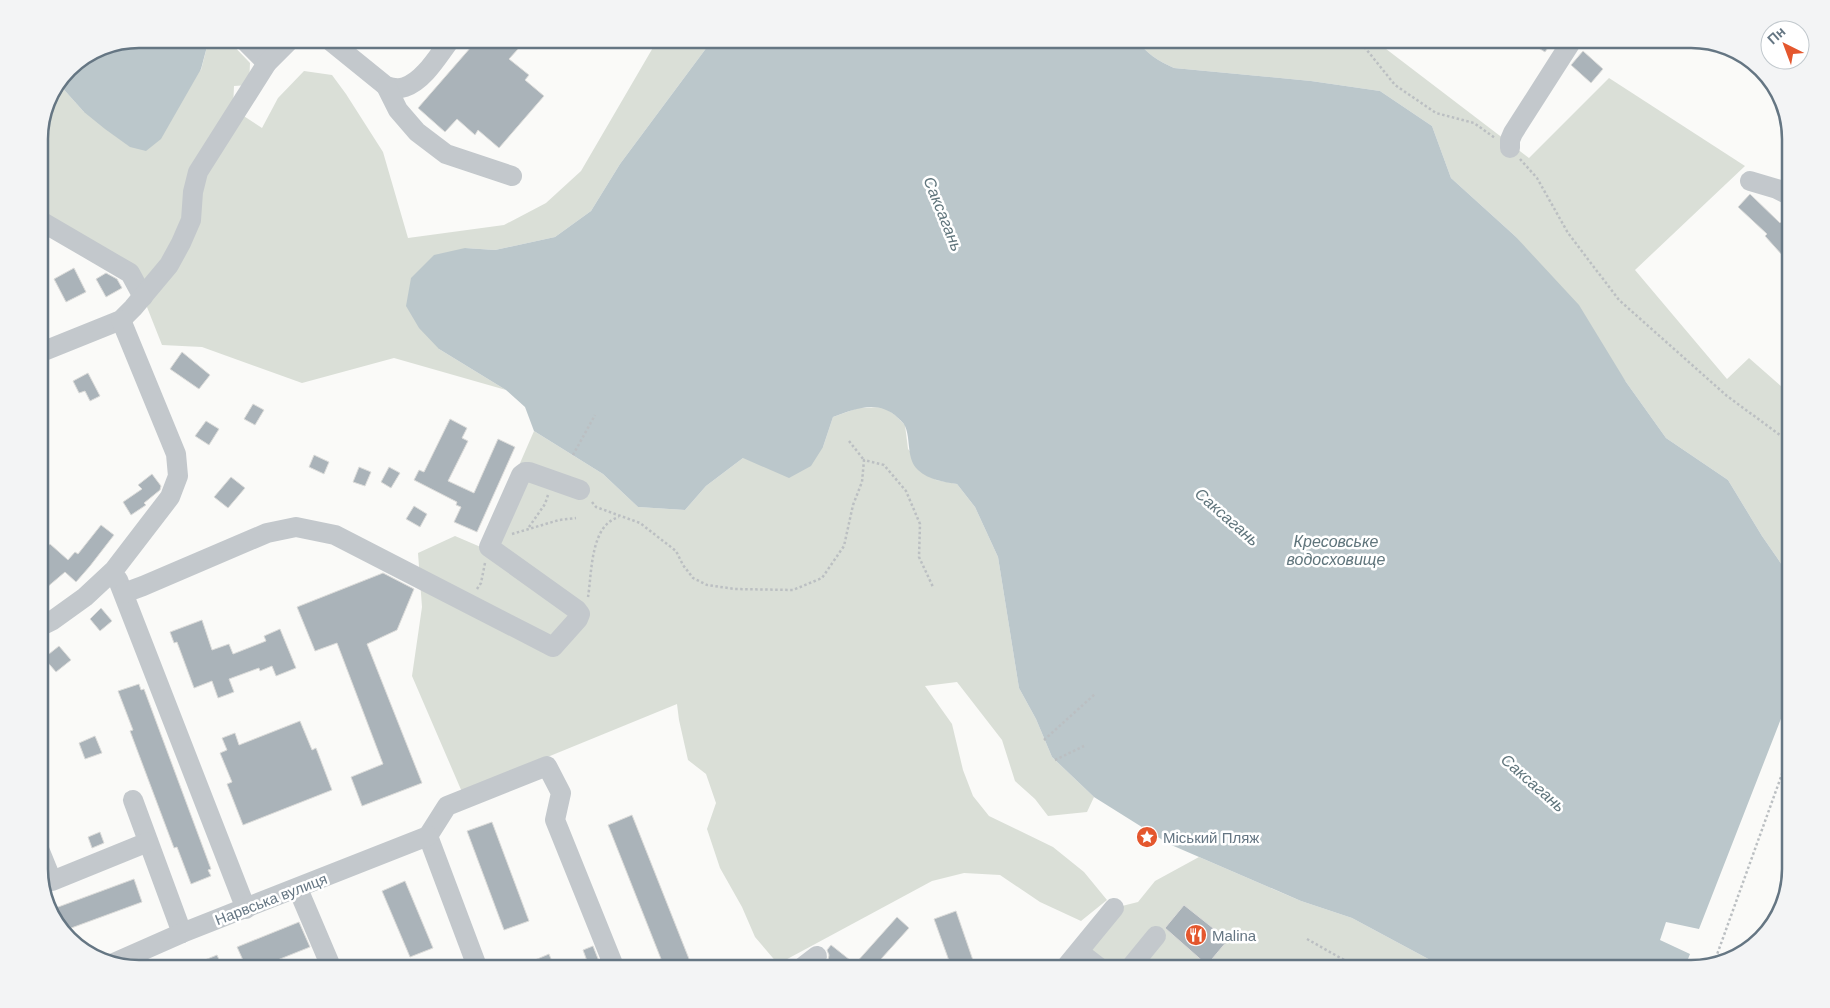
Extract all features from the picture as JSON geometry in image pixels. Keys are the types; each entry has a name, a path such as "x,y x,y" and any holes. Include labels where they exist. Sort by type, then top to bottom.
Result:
{"street":[{"path":"252,48 267,63"},
{"path":"48,349 121,320 169,265 191,220 193,192 198,172 267,63 282,48"},
{"path":"339,48 386,86 398,110 417,132 446,154 512,176"},
{"path":"386,86 404,87 414,82 444,48"},
{"path":"1510,148 1510,140 1513,133 1567,48"},
{"path":"1750,181 1782,191"},
{"path":"48,225 130,273 143,297"},
{"path":"48,622 85,597 114,570 170,497 178,476 176,454 121,320"},
{"path":"124,593 267,533 296,527 335,536 553,647 578,619 580,614 492,544 521,475 525,472 580,490"},
{"path":"114,570 246,909"},
{"path":"475,960 428,836 447,806 547,766 561,793 555,820 612,960"},
{"path":"132,800 182,933"},
{"name":"Нарвська вулиця","path":"123,959 182,933 298,889 428,836"},
{"path":"48,871 52,881 148,842"},
{"path":"298,889 328,960"},
{"path":"1072,960 1114,908"},
{"path":"1136,960 1156,936"},
{"path":"1079,952 1089,960"},
{"path":"812,960 817,956"}],"path":[{"path":"1365,48 1396,85 1436,113 1474,124 1510,148 1537,178 1568,233 1619,300 1727,396 1782,435"},
{"path":"573,455 596,415"},
{"path":"849,441 864,460 884,465 906,491 920,524 919,557 933,587"},
{"path":"580,490 596,507 640,523 665,541 676,551 692,578 707,585 735,589 793,590 822,578 844,546 853,505 862,482 864,460"},
{"path":"529,528 545,504 555,481"},
{"path":"580,614 588,599 593,557 602,530 608,522 620,517"},
{"path":"464,602 476,592 492,544 529,528 559,520 576,518"},
{"path":"1044,740 1095,694"},
{"path":"1055,760 1084,746"},
{"path":"1716,957 1782,774"},
{"path":"1307,938 1345,960"}],"shaded area":[{"path":"207,48 236,48 250,63 249,85 234,86 233,109 262,128 278,98 304,71 332,75 383,152 408,238 504,225 546,203 581,171 653,48 706,48 620,164 591,211 555,237 495,250 465,248 439,349 506,390 394,358 302,383 202,347 162,345 143,297 130,273 48,225 48,127 54,104 63,88 84,112 201,70"},
{"path":"262,48 271,48 267,53"},
{"path":"1144,48 1385,48 1529,158 1609,78 1745,166 1635,270 1727,379 1749,358 1782,387 1782,565 1728,480 1666,438 1515,236 1451,178 1432,126 1380,91 1311,81 1174,68 1153,56"},
{"path":"883,407 905,425 908,449 936,480 957,484 975,507 998,557 1019,688 1036,719 1052,757 1094,797 1087,812 1048,816 1035,799 1015,781 1002,740 957,682 925,686 952,724 963,770 973,796 989,816 1053,847 1084,872 1107,900 1081,921 1040,902 1000,875 964,873 932,881 785,960 775,960 755,937 742,907 720,868 707,829 716,803 706,774 688,760 677,704 462,792 412,676 422,607 418,553 455,536 483,548 534,431 603,474 638,507 685,510 706,486 743,458 823,447 833,417 858,408"},
{"path":"1199,857 1301,901 1352,918 1430,960 1072,960 1118,907 1138,902 1155,881"}],"water":[{"path":"127,48 207,48 201,69 161,139 146,151 130,147 84,112 63,88 74,74 98,57 109,52"},
{"name":"Кресовське водосховище","path":"706,48 1144,48 1153,56 1174,68 1311,81 1380,91 1432,126 1451,178 1515,236 1579,305 1626,382 1666,438 1728,480 1782,565 1782,716 1699,929 1666,922 1660,940 1690,954 1688,960 1430,960 1352,918 1301,901 1169,844 1094,797 1052,757 1036,719 1019,688 998,557 975,507 957,484 932,478 918,470 910,455 907,431 898,418 890,412 874,407 866,407 833,417 823,447 811,466 789,478 743,458 706,486 685,510 638,507 603,474 534,431 525,407 506,390 439,349 419,328 406,306 411,278 434,255 465,248 495,250 555,237 591,211 620,164"}],"building":[{"path":"470,48 519,48 509,59 529,75 525,80 544,96 499,148 478,130 475,135 457,119 445,132 418,108"},
{"path":"1539,48 1548,48 1545,52"},
{"path":"1583,51 1603,69 1591,83 1571,65"},
{"path":"1750,194 1780,223 1782,221 1782,255 1765,236 1767,234 1738,207"},
{"path":"74,268 86,292 66,302 54,279"},
{"path":"106,273 117,279 122,288 106,297 96,279"},
{"path":"182,352 210,375 199,389 170,369"},
{"path":"88,373 100,396 90,401 85,391 79,393 73,381"},
{"path":"253,404 264,410 255,425 244,419"},
{"path":"450,419 467,428 462,438 468,441 448,481 474,493 498,439 515,447 477,532 454,522 461,507 456,505 457,502 414,480 419,470 424,472"},
{"path":"206,421 219,429 209,445 195,436"},
{"path":"314,455 329,462 324,474 309,467"},
{"path":"359,467 371,472 365,486 353,482"},
{"path":"389,467 400,473 391,488 381,482"},
{"path":"152,474 161,486 160,490 144,503 146,505 131,515 123,502 142,489 138,485"},
{"path":"231,477 245,488 228,508 214,497"},
{"path":"414,506 427,514 420,527 406,519"},
{"path":"101,525 114,535 76,582 65,572 48,586 48,546 50,544 68,560 75,552 78,554"},
{"path":"383,573 414,589 397,630 367,644 422,783 362,806 351,777 383,764 337,643 315,651 297,607"},
{"path":"101,608 112,621 100,631 90,619"},
{"path":"202,620 212,650 229,644 233,654 266,641 264,636 280,629 296,668 276,676 272,666 260,671 259,668 229,679 234,692 218,698 212,681 194,688 177,642 174,643 170,632"},
{"path":"59,646 71,660 56,672 48,663 48,655"},
{"path":"139,684 141,690 144,689 211,869 208,870 211,876 191,884 177,847 174,848 130,731 133,730 118,691"},
{"path":"300,721 312,750 316,748 332,790 243,825 227,784 232,782 220,753 227,750 222,738 235,733 239,745"},
{"path":"95,736 102,753 85,759 79,743"},
{"path":"632,815 689,960 661,960 608,825"},
{"path":"492,822 529,921 504,930 467,831"},
{"path":"100,832 104,843 92,848 88,837"},
{"path":"134,879 142,902 70,929 56,908"},
{"path":"405,881 433,948 410,957 382,891"},
{"name":"Malina","path":"1184,905 1228,940 1211,960 1201,960 1165,928"},
{"path":"956,911 973,960 949,960 934,919"},
{"path":"897,917 909,928 880,960 859,960"},
{"path":"299,922 310,947 278,960 243,960 237,947"},
{"path":"831,945 850,960 828,960 827,950"},
{"path":"593,946 598,960 587,960 583,950"},
{"path":"549,954 551,960 535,960"},
{"path":"217,955 219,960 205,960"}],"place":[{"name":"Міський Пляж","path":"1147,837"},
{"name":"Malina","path":"1196,935"}],"water label":[{"name":"Саксагань","path":"943,214"},
{"name":"Саксагань","path":"1227,517"},
{"name":"Саксагань","path":"1533,783"}]}
